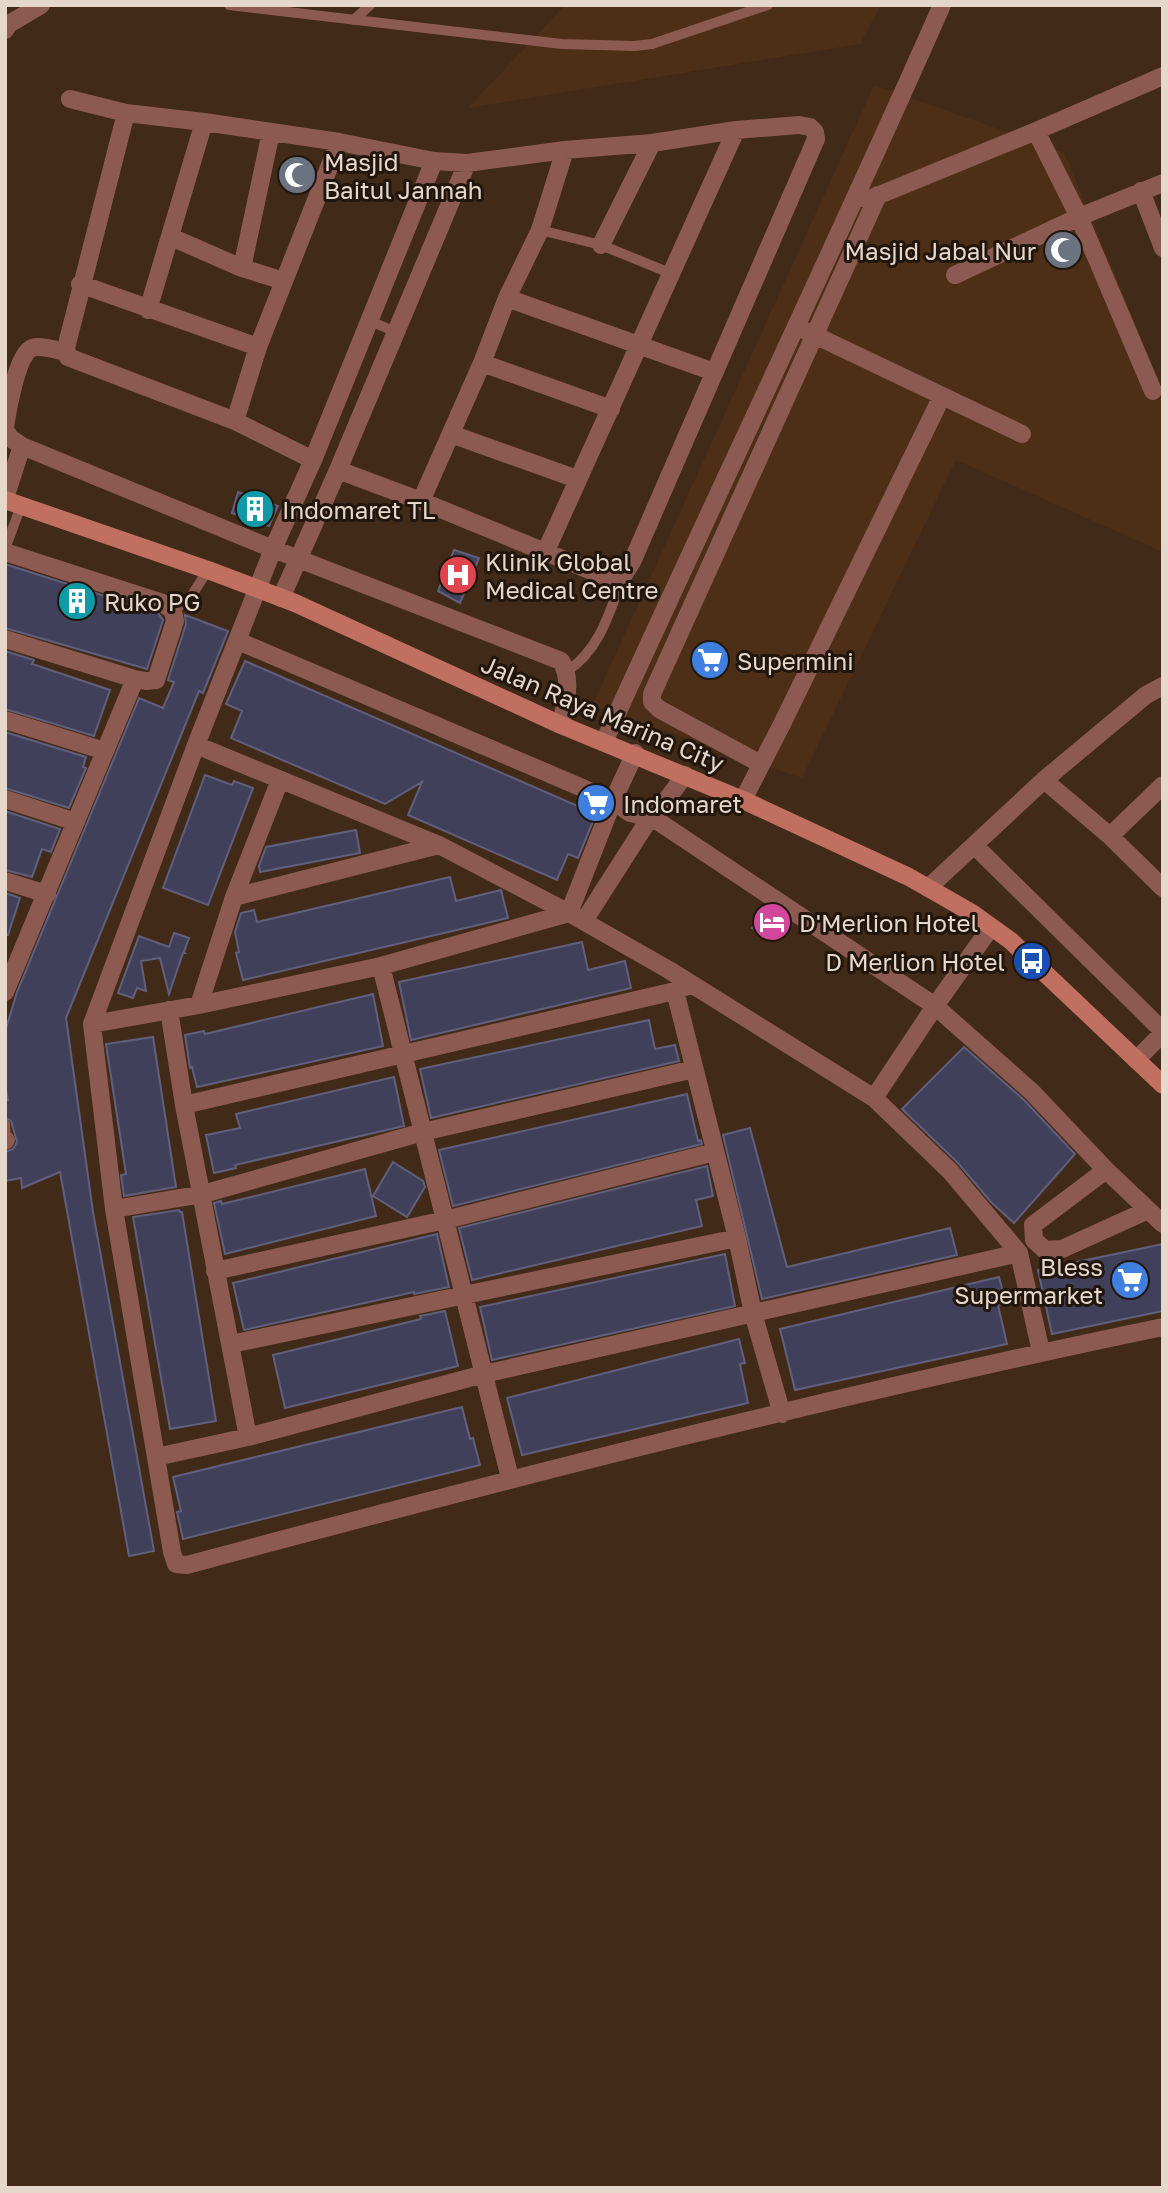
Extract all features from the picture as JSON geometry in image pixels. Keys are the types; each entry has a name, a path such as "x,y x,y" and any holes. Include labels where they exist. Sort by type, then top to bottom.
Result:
{"main road":[{"name":"Jalan Raya Marina City","path":"10,502 259,588 561,724 743,800 929,888 972,913 1011,941 1163,1085"}],"street":[{"path":"5,30 9,24 41,5"},
{"path":"604,742 854,205 942,5"},
{"path":"854,205 1163,76"},
{"path":"70,99 126,113 339,142 434,161 467,163 565,150 652,143 736,130 799,125 810,127 815,132 816,139 632,562 623,576 613,578 599,574 338,470"},
{"path":"126,113 80,284 65,352 68,357 235,421 313,460"},
{"path":"148,310 204,122"},
{"path":"545,553 736,130"},
{"path":"1036,131 1079,217 1153,390"},
{"path":"242,268 271,132"},
{"path":"235,421 258,347 339,142"},
{"path":"601,245 652,143"},
{"path":"421,501 482,363 507,298 540,230 565,150"},
{"path":"434,161 302,488 273,549 196,745 94,1033 114,1209 176,1564 181,1565 510,1478 1041,1352 1163,1327"},
{"path":"281,598 467,163"},
{"path":"955,275 1079,217 1163,183"},
{"path":"1141,191 1163,248"},
{"path":"761,764 659,709 652,702 652,694 878,195"},
{"path":"171,237 242,268 284,281"},
{"path":"80,284 258,347"},
{"path":"507,298 714,372"},
{"path":"797,326 1022,434"},
{"path":"65,352 33,348 26,352 7,412 5,428 10,438 22,446 273,549 561,662 567,671 568,683 561,724"},
{"path":"482,363 611,409"},
{"path":"743,800 942,396"},
{"path":"451,434 577,479"},
{"path":"10,502 22,446"},
{"path":"5,550 163,603 173,611 174,621 156,680 135,679 5,639"},
{"path":"238,641 613,801 630,813 653,818 935,1006 1032,1092 1106,1170 1163,1224"},
{"path":"5,992 9,970 47,894 135,679"},
{"path":"929,888 1044,780 1146,695 1163,687"},
{"path":"5,720 105,751"},
{"path":"196,745 439,845 577,917 669,970 683,988 874,1098 950,1171 1019,1253 1041,1352"},
{"path":"577,917 613,801 635,754"},
{"path":"94,1033 169,1010 382,966 577,917 685,775"},
{"path":"199,1005 234,897 280,780"},
{"path":"1044,780 1110,835 1163,888"},
{"path":"1110,835 1163,785"},
{"path":"5,799 76,822"},
{"path":"234,897 439,845"},
{"path":"974,845 1163,1032 1136,1060"},
{"path":"5,881 47,894"},
{"path":"874,1098 991,927"},
{"path":"382,966 510,1478"},
{"path":"184,1105 683,988"},
{"path":"683,988 694,1069 753,1313 782,1414"},
{"path":"169,1010 184,1105 248,1437"},
{"path":"114,1209 203,1194 422,1132 694,1069"},
{"path":"215,1271 445,1220 715,1152"},
{"path":"1106,1170 1033,1225 1034,1240 1045,1250 1062,1249 1148,1210"},
{"path":"230,1344 737,1238"},
{"path":"156,1457 248,1437 484,1374 1019,1253"}],"lane":[{"path":"229,5 562,44 635,46 652,44 768,5"},
{"path":"354,20 370,5"},
{"path":"540,230 601,245 670,273"},
{"path":"370,321 396,332"},
{"path":"735,457 756,465"},
{"path":"302,488 325,496"},
{"path":"5,550 10,502"},
{"path":"173,611 190,598 208,570"},
{"path":"567,671 581,662 603,631 623,576"},
{"path":"670,598 692,606"},
{"path":"5,1124 6,1140"}],"shaded area":[{"path":"565,5 881,5 860,44 468,108"},
{"path":"874,85 1064,152 1163,390 1163,552 956,460 802,778 592,706"}],"building":[{"name":"Indomaret TL","path":"238,492 278,506 269,526 232,513"},
{"name":"Klinik Global Medical Centre","path":"454,550 479,558 460,603 438,591"},
{"path":"5,564 158,613 163,620 147,669 5,628"},
{"path":"185,615 228,631 203,693 199,691 66,1018 93,1212 154,1551 129,1556 60,1172 22,1188 21,1178 5,1181 5,1152 13,1149 17,1142 11,1121 5,1117 5,1100 8,1100 5,1085 5,1032 17,992 139,698 163,708 174,682 168,680 186,624"},
{"name":"Supermini","path":"704,644 725,653 715,676 695,668"},
{"path":"5,651 34,660 32,664 110,690 94,736 5,709"},
{"path":"245,661 596,814 578,858 568,854 557,880 408,815 422,782 385,804 231,738 242,711 226,704"},
{"path":"5,732 86,757 83,767 86,768 69,808 5,788"},
{"path":"205,775 232,785 234,781 253,788 208,905 163,888"},
{"path":"5,811 60,829 51,852 42,849 32,877 5,870"},
{"path":"356,830 360,853 260,872 259,866 266,847"},
{"path":"450,877 456,901 501,890 508,918 243,980 236,953 239,952 235,932 241,913 254,910 257,922"},
{"path":"5,893 20,898 8,935 5,935"},
{"name":"D'Merlion Hotel","path":"768,908 788,922 773,941 752,928"},
{"path":"174,933 189,938 169,994 160,958 141,961 146,991 137,988 133,998 118,993 139,936 169,947"},
{"path":"582,942 588,970 625,961 631,988 411,1040 399,982"},
{"path":"373,994 383,1046 197,1087 192,1067 190,1068 185,1035 204,1031 205,1034"},
{"path":"649,1020 655,1049 675,1045 679,1061 431,1118 420,1069"},
{"path":"153,1037 176,1187 124,1196 121,1175 126,1174 106,1044"},
{"path":"964,1047 1024,1100 1075,1154 1014,1223 991,1202 958,1163 902,1109"},
{"path":"394,1077 404,1126 235,1165 236,1168 214,1173 206,1135 240,1128 236,1114"},
{"path":"687,1094 698,1141 701,1140 702,1144 453,1206 439,1150"},
{"path":"750,1128 787,1267 950,1228 957,1255 762,1299 723,1135"},
{"path":"393,1162 423,1181 425,1187 407,1217 373,1196"},
{"path":"707,1166 713,1196 696,1200 702,1226 472,1280 459,1228"},
{"path":"365,1169 376,1216 225,1254 214,1203 221,1201 222,1204"},
{"path":"179,1210 182,1212 216,1421 170,1429 133,1217"},
{"path":"437,1234 449,1287 414,1292 244,1330 233,1283"},
{"path":"1163,1244 1163,1311 1052,1334 1038,1270"},
{"path":"725,1254 735,1306 492,1360 480,1307"},
{"path":"999,1277 1006,1304 998,1305 1007,1344 795,1390 780,1329"},
{"path":"445,1311 458,1366 285,1408 273,1355"},
{"path":"739,1339 745,1363 740,1364 748,1403 522,1455 507,1398"},
{"path":"462,1407 480,1465 183,1539 177,1512 181,1511 173,1477"}],"place":[{"name":"Masjid Baitul Jannah","path":"297,175"},
{"name":"Masjid Jabal Nur","path":"1063,250"},
{"name":"Indomaret TL","path":"255,509"},
{"name":"Klinik Global Medical Centre","path":"458,575"},
{"name":"Ruko PG","path":"77,601"},
{"name":"Supermini","path":"710,660"},
{"name":"Indomaret","path":"596,803"},
{"name":"D'Merlion Hotel","path":"772,922"},
{"name":"D Merlion Hotel","path":"1032,961"},
{"name":"Bless Supermarket","path":"1130,1280"}]}
